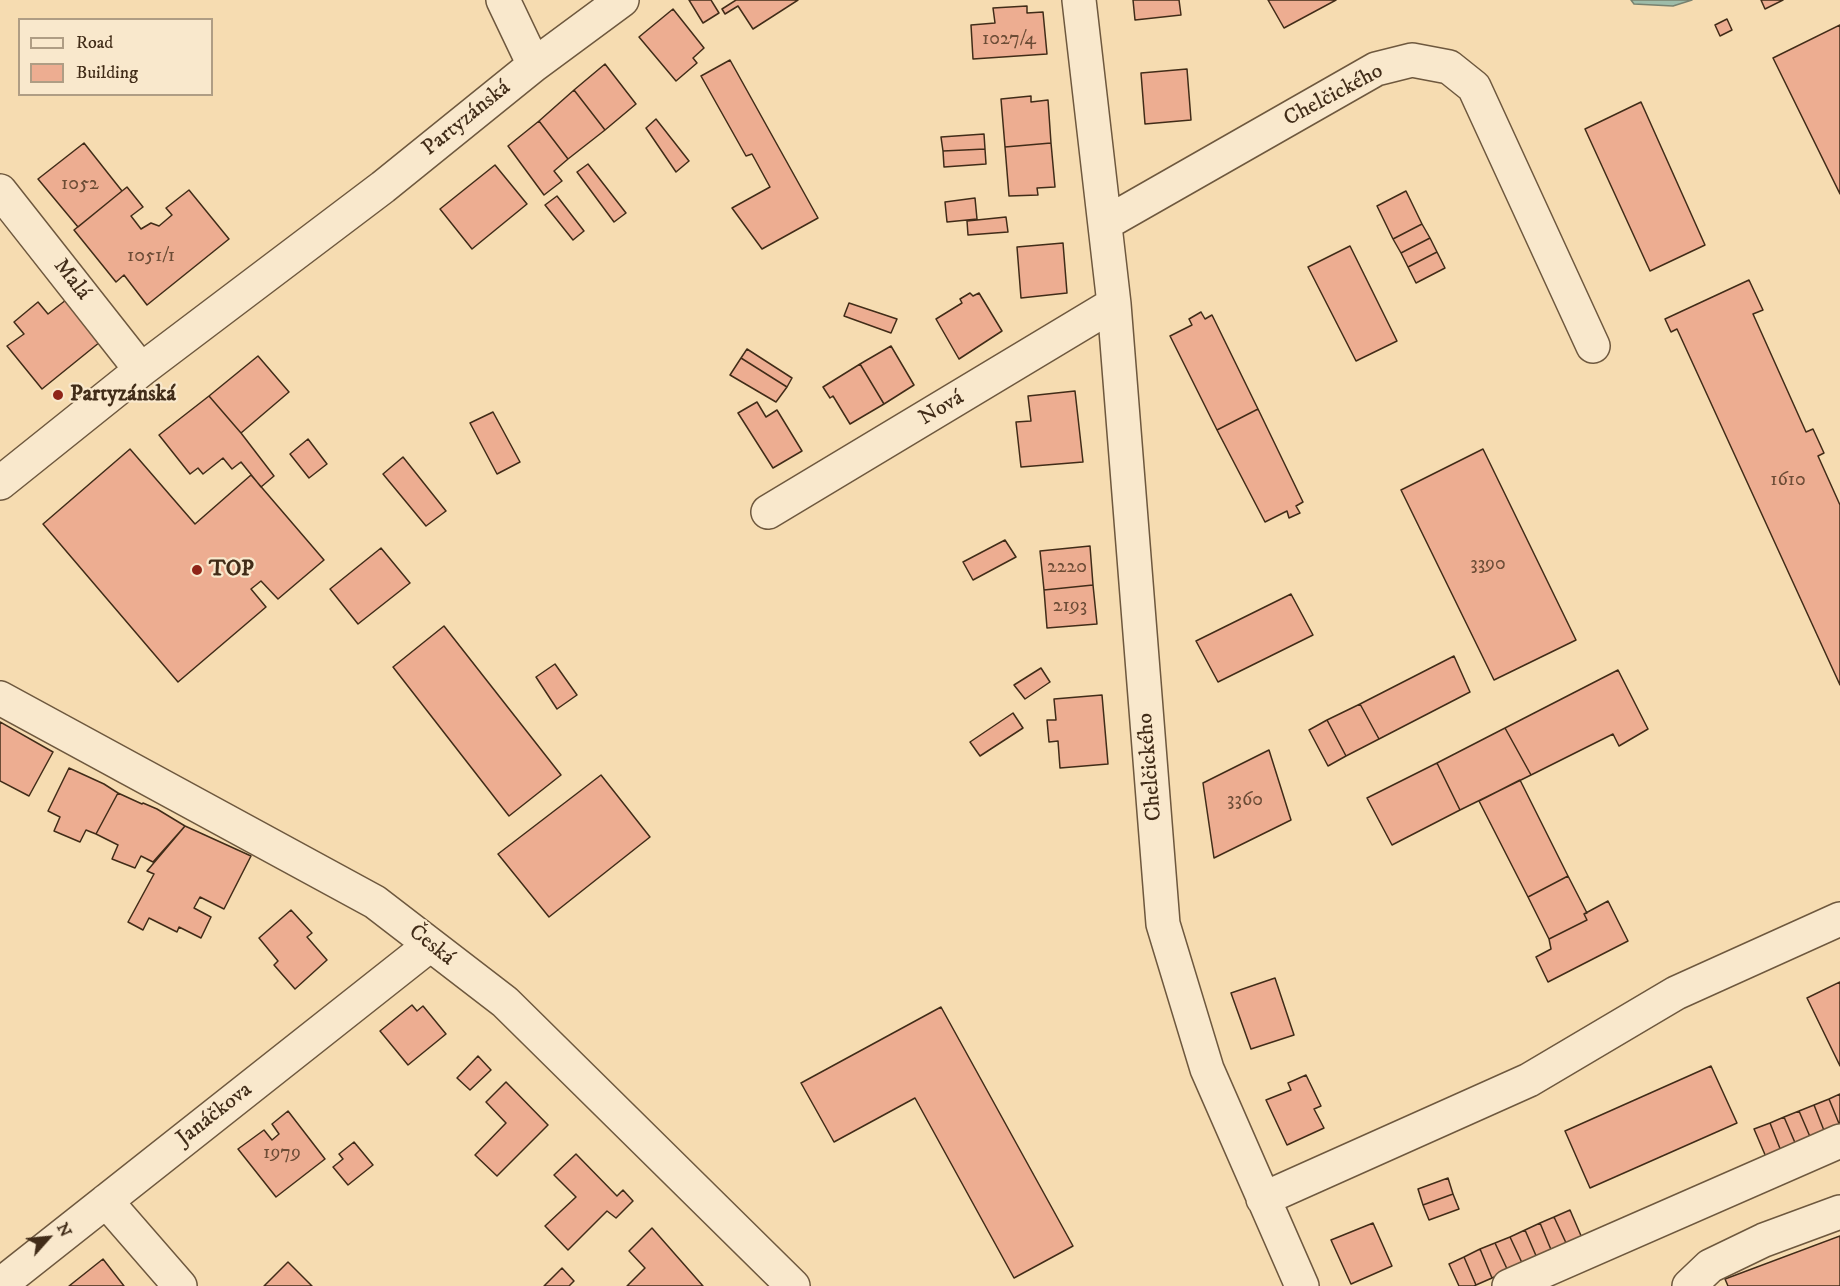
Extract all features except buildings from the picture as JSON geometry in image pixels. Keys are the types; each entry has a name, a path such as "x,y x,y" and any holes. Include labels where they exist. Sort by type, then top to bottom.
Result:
{"street":[{"path":"503,0 534,66"},
{"name":"Partyzánská","path":"0,483 141,370 383,187 534,66 622,0"},
{"name":"Chelčického","path":"1080,0 1114,304 1163,924 1208,1070 1302,1286"},
{"name":"Chelčického","path":"1106,223 1376,69 1412,60 1449,67 1474,87 1593,346"},
{"name":"Malá","path":"0,191 141,370"},
{"name":"Nová","path":"768,512 1114,304"},
{"name":"Česká","path":"0,698 375,902 505,1002 793,1286"},
{"path":"1263,1199 1529,1080 1676,993 1840,919"},
{"name":"Janáčkova","path":"0,1285 430,945"},
{"path":"1509,1286 1840,1141"},
{"path":"106,1202 180,1286"},
{"path":"1689,1286 1710,1266 1764,1240 1840,1212"}],"shaded area":[{"path":"1631,0 1692,0 1673,6 1634,4"}],"place":[{"name":"Partyzánská","path":"58,395"},
{"name":"TOP","path":"197,570"}]}
